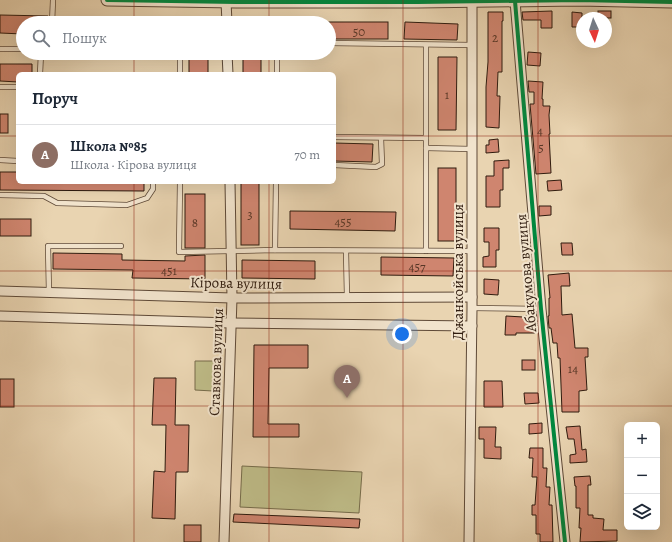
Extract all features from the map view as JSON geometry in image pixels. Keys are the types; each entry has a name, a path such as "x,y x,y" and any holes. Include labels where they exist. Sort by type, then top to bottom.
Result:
{"street":[{"path":"107,0 226,2 579,0 672,2"},
{"name":"Джанкойська вулиця","path":"469,542 472,326 472,1"},
{"name":"Абакумова вулиця","path":"515,1 541,309 565,542"},
{"path":"226,2 227,16"},
{"path":"227,60 228,72"},
{"name":"Ставкова вулиця","path":"224,542 232,298 230,184"},
{"name":"Кірова вулиця","path":"0,291 232,298 472,297"},
{"path":"0,316 231,323 472,326"}],"lane":[{"path":"52,16 53,0"},
{"path":"336,43 472,45"},
{"path":"426,45 426,251"},
{"path":"0,49 16,49"},
{"path":"40,72 41,60"},
{"path":"180,60 180,72"},
{"path":"277,60 277,72"},
{"path":"0,87 16,87"},
{"path":"336,137 426,138"},
{"path":"336,165 376,167 382,164 381,138"},
{"path":"426,148 472,149"},
{"path":"0,160 16,161"},
{"path":"0,195 44,196 57,203 127,205 147,198 153,189 153,184"},
{"path":"180,184 179,252 275,250 472,251"},
{"path":"275,250 276,184"},
{"path":"49,292 48,246 121,246"},
{"path":"346,251 347,297"},
{"path":"472,308 541,309"}],"shaded area":[{"path":"195,361 214,361 213,391 195,390"},
{"path":"242,466 362,472 359,513 240,507"}],"building":[{"path":"552,11 552,28 541,28 541,20 523,20 522,12"},
{"path":"598,11 611,11 611,12"},
{"path":"488,12 503,12 502,72 498,72 497,96 500,96 499,128 486,127"},
{"path":"572,12 576,12 576,27 572,27"},
{"path":"0,15 48,16 16,16 16,34 0,33"},
{"path":"336,22 388,22 388,39 336,39"},
{"path":"405,22 458,24 457,40 404,39"},
{"path":"528,52 541,53 540,66 527,65"},
{"path":"438,57 457,57 456,130 438,130"},
{"path":"189,60 208,60 208,72 189,72"},
{"path":"243,60 261,60 261,72 243,72"},
{"path":"0,64 32,64 32,72 16,72 16,82 0,81"},
{"path":"528,81 543,82 543,106 550,106 549,134 551,173 536,174 530,104 534,104 534,92 529,92"},
{"path":"0,114 8,114 8,133 0,133"},
{"path":"498,139 499,152 486,153 486,145 489,145 489,140"},
{"path":"336,143 373,144 372,162 336,161"},
{"path":"509,160 509,168 503,168 503,190 500,190 500,207 486,207 486,176 494,176 494,161"},
{"path":"438,168 456,168 456,241 438,241"},
{"path":"0,172 16,172 16,184 144,184 144,191 0,190"},
{"path":"561,180 562,190 548,191 547,181"},
{"path":"241,184 259,184 259,245 241,245"},
{"path":"185,194 205,194 205,248 185,248"},
{"path":"539,206 551,206 551,215 539,216"},
{"path":"290,211 396,212 395,231 290,229"},
{"path":"0,219 31,219 31,236 0,236"},
{"path":"484,228 499,228 499,250 496,250 496,267 483,267 483,257 489,256 489,242 484,242"},
{"path":"561,243 572,243 573,255 562,255"},
{"path":"53,253 122,254 122,260 185,261 185,256 205,255 205,279 132,278 133,270 53,269"},
{"path":"381,257 454,258 453,276 381,275"},
{"path":"242,260 315,261 315,279 242,278"},
{"path":"569,273 570,286 561,286 562,315 572,314 575,348 588,348 588,357 585,357 587,390 579,391 579,412 562,412 560,358 558,358 557,343 553,343 551,328 549,328 548,316 550,298 548,275"},
{"path":"484,279 499,280 498,295 484,294"},
{"path":"506,316 535,316 535,333 516,333 516,335 505,335"},
{"path":"254,345 308,345 308,368 269,368 268,424 299,424 299,437 253,437"},
{"path":"522,360 535,360 535,370 522,370"},
{"path":"154,378 176,378 175,425 189,425 188,472 176,472 175,519 152,518 154,471 165,472 166,425 152,425"},
{"path":"0,379 14,379 14,407 0,407"},
{"path":"484,381 502,381 503,407 484,407"},
{"path":"524,393 538,393 539,403 525,404"},
{"path":"542,423 542,433 529,434 529,424"},
{"path":"580,426 582,450 586,449 587,462 570,463 570,455 576,454 574,439 568,439 566,427"},
{"path":"479,427 496,427 495,447 501,447 501,459 484,458 484,439 479,439"},
{"path":"530,448 543,448 543,468 547,468 546,487 550,487 549,505 552,505 553,542 540,542 540,534 536,534 536,515 532,515 532,505 535,505 537,477 532,477 533,458 529,458"},
{"path":"590,476 591,485 588,485 588,515 593,515 593,518 604,519 603,530 617,530 617,541 580,542 580,508 576,508 576,486 574,477"},
{"path":"234,514 360,519 359,528 233,522"},
{"path":"184,525 201,525 201,542 184,542"}],"cycle path":[{"path":"107,0 236,2 579,0 672,2"},
{"path":"515,1 541,309 565,542"}],"place":[{"name":"Школа №85","path":"347,398"}]}
